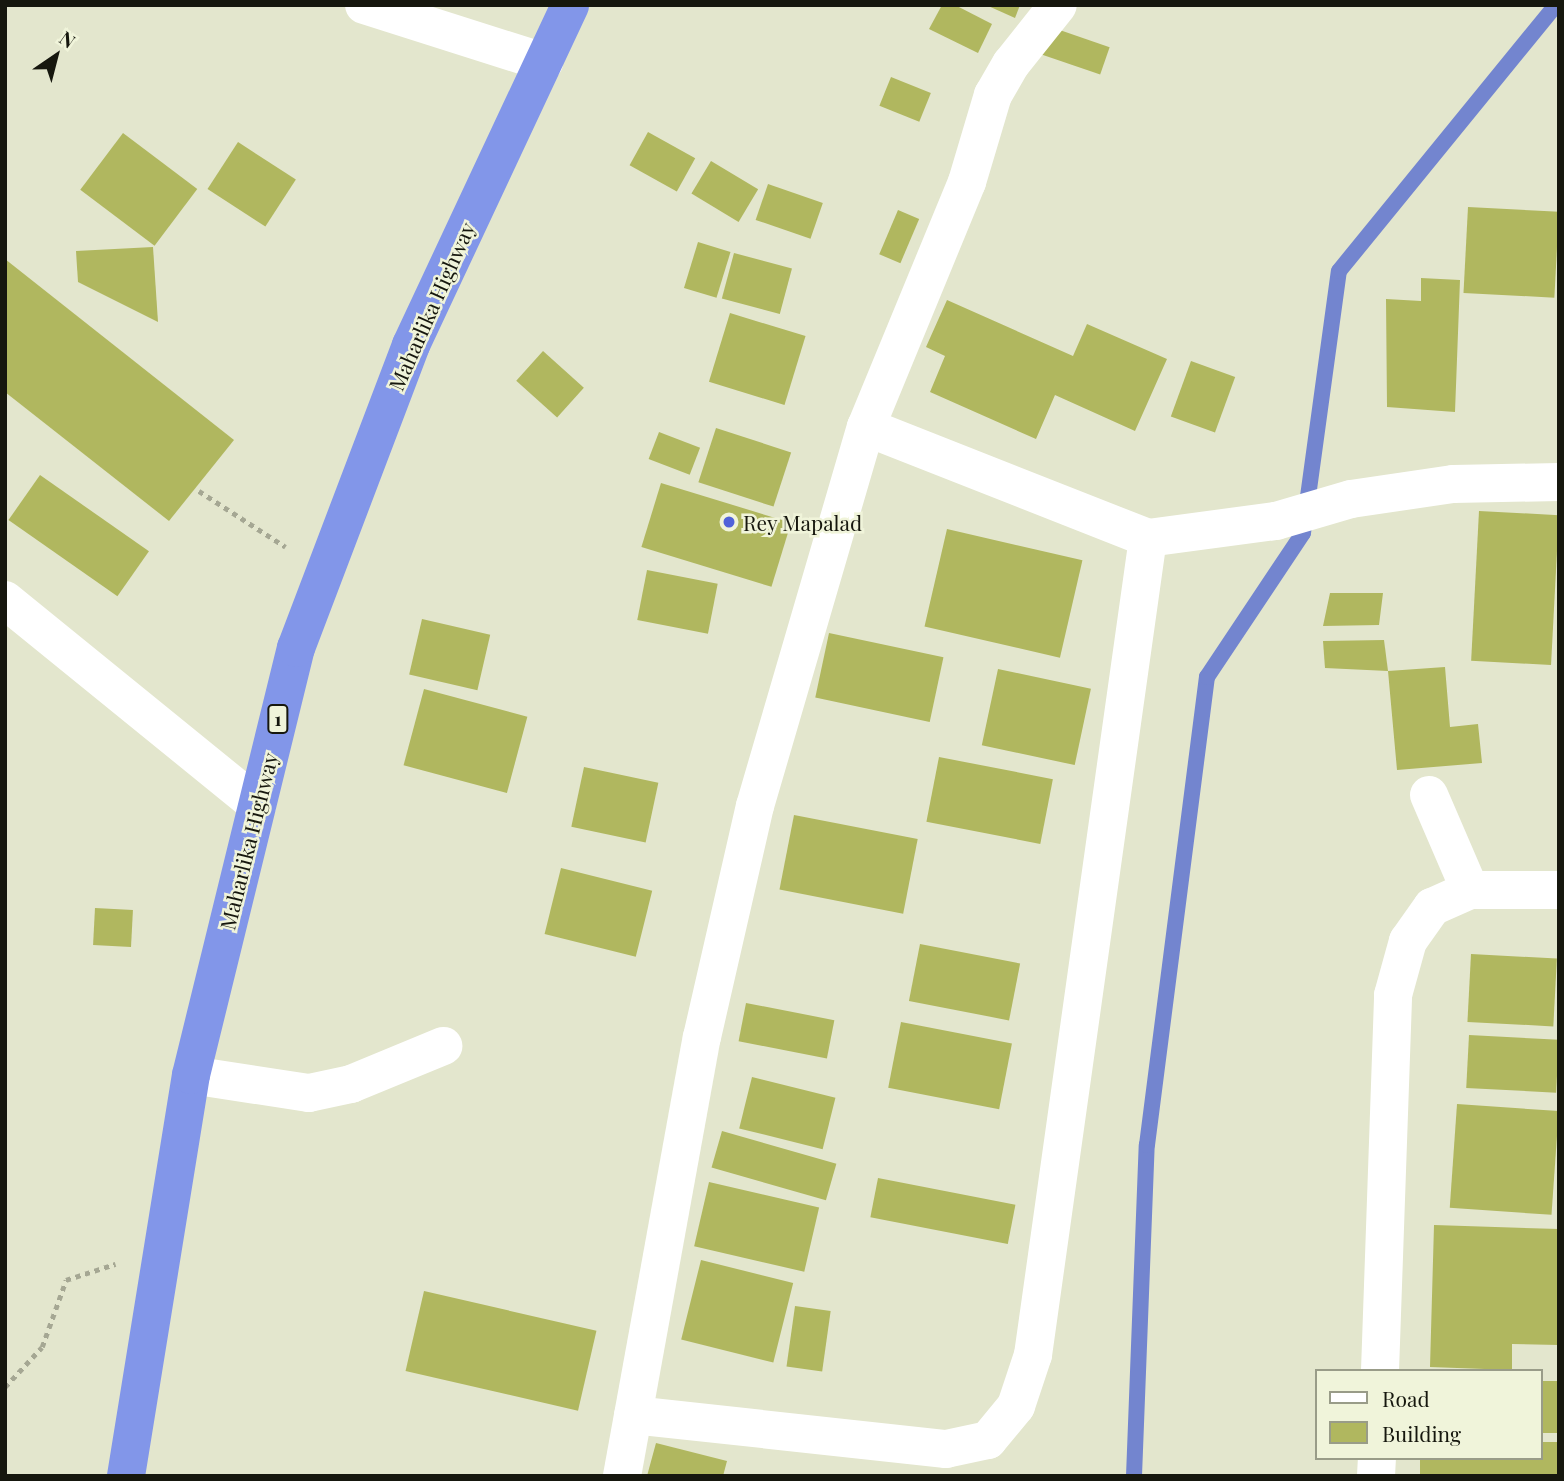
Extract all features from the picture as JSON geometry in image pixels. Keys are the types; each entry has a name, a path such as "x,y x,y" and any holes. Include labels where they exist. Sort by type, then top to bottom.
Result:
{"highway":[{"name":"Maharlika Highway","path":"126,1476 191,1075 296,648 411,345 570,5"}],"street":[{"path":"364,5 544,62"},
{"path":"622,1476 702,1037 755,806 866,427 967,182 993,95 1011,64 1058,5"},
{"path":"866,427 1148,538 1276,521 1351,499 1452,484 1559,482"},
{"path":"633,1415 946,1449 988,1440 1016,1406 1033,1355 1148,538"},
{"path":"5,600 257,805"},
{"path":"1429,795 1470,890"},
{"path":"1380,1369 1394,995 1408,941 1432,907 1470,890 1559,890"},
{"path":"191,1075 309,1093 351,1084 443,1046"}],"path":[{"path":"199,491 324,572"},
{"path":"5,1387 42,1347 66,1280 95,1268 161,1261"}],"building":[{"path":"942,5 955,5 992,24 978,53 929,29"},
{"path":"986,5 1020,5 1015,18"},
{"path":"1051,27 1110,47 1100,75 1042,54"},
{"path":"891,77 931,93 919,122 879,106"},
{"path":"648,132 695,158 677,191 630,165"},
{"path":"123,133 197,189 155,246 80,190"},
{"path":"238,142 296,180 265,227 208,189"},
{"path":"711,161 758,189 739,222 691,194"},
{"path":"768,184 823,203 810,239 756,220"},
{"path":"1468,207 1559,212 1554,298 1463,293"},
{"path":"898,210 919,219 900,263 879,254"},
{"path":"698,242 731,252 716,298 684,288"},
{"path":"153,247 158,322 78,282 76,251"},
{"path":"734,253 792,269 780,314 722,298"},
{"path":"5,259 234,440 169,521 5,392"},
{"path":"1421,278 1460,280 1455,412 1387,407 1386,299 1421,301"},
{"path":"947,300 1073,356 1087,324 1167,359 1135,431 1055,395 1036,439 930,392 945,356 926,347"},
{"path":"730,313 806,336 784,405 709,382"},
{"path":"543,351 584,388 557,418 516,381"},
{"path":"1191,361 1235,377 1215,433 1171,416"},
{"path":"716,428 791,452 774,507 698,482"},
{"path":"659,432 700,448 690,475 649,459"},
{"path":"40,475 149,551 117,596 8,520"},
{"path":"661,483 791,523 771,587 641,547"},
{"path":"1479,511 1559,515 1551,665 1471,661"},
{"path":"947,529 1082,560 1060,658 925,626"},
{"path":"647,570 718,584 708,634 637,620"},
{"path":"1330,593 1383,593 1379,625 1323,626"},
{"path":"422,619 490,635 477,690 409,675"},
{"path":"829,633 943,657 930,722 815,698"},
{"path":"1384,640 1388,671 1325,668 1323,641"},
{"path":"1445,667 1450,727 1478,724 1482,763 1397,770 1388,671"},
{"path":"998,669 1091,689 1075,765 982,745"},
{"path":"424,689 527,717 507,793 404,765"},
{"path":"939,757 1053,779 1040,844 926,822"},
{"path":"584,767 658,783 646,842 571,827"},
{"path":"794,815 918,839 903,914 779,890"},
{"path":"561,868 652,891 636,957 545,934"},
{"path":"95,908 133,910 131,947 93,945"},
{"path":"920,944 1020,963 1009,1020 909,1001"},
{"path":"1471,954 1557,959 1553,1026 1467,1022"},
{"path":"746,1003 834,1020 827,1058 739,1041"},
{"path":"901,1022 1012,1044 999,1109 888,1088"},
{"path":"1469,1035 1559,1040 1556,1093 1466,1088"},
{"path":"752,1077 835,1098 823,1149 739,1128"},
{"path":"1457,1104 1559,1111 1551,1215 1450,1208"},
{"path":"722,1131 836,1164 826,1200 712,1168"},
{"path":"878,1178 1015,1205 1008,1244 870,1217"},
{"path":"709,1182 819,1207 804,1272 694,1246"},
{"path":"1434,1225 1559,1229 1559,1345 1512,1344 1512,1369 1430,1367"},
{"path":"701,1260 793,1283 773,1363 681,1340"},
{"path":"424,1291 596,1331 578,1411 406,1371"},
{"path":"795,1306 831,1311 822,1371 787,1366"},
{"path":"1543,1381 1557,1381 1557,1433 1543,1433"},
{"path":"1543,1442 1559,1442 1559,1476 1420,1476 1420,1460 1543,1460"},
{"path":"656,1443 727,1461 723,1476 647,1476"}],"waterway":[{"path":"1134,1476 1147,1145 1207,677 1303,533 1339,271 1556,5"}],"place":[{"name":"Rey Mapalad","path":"729,522"}]}
